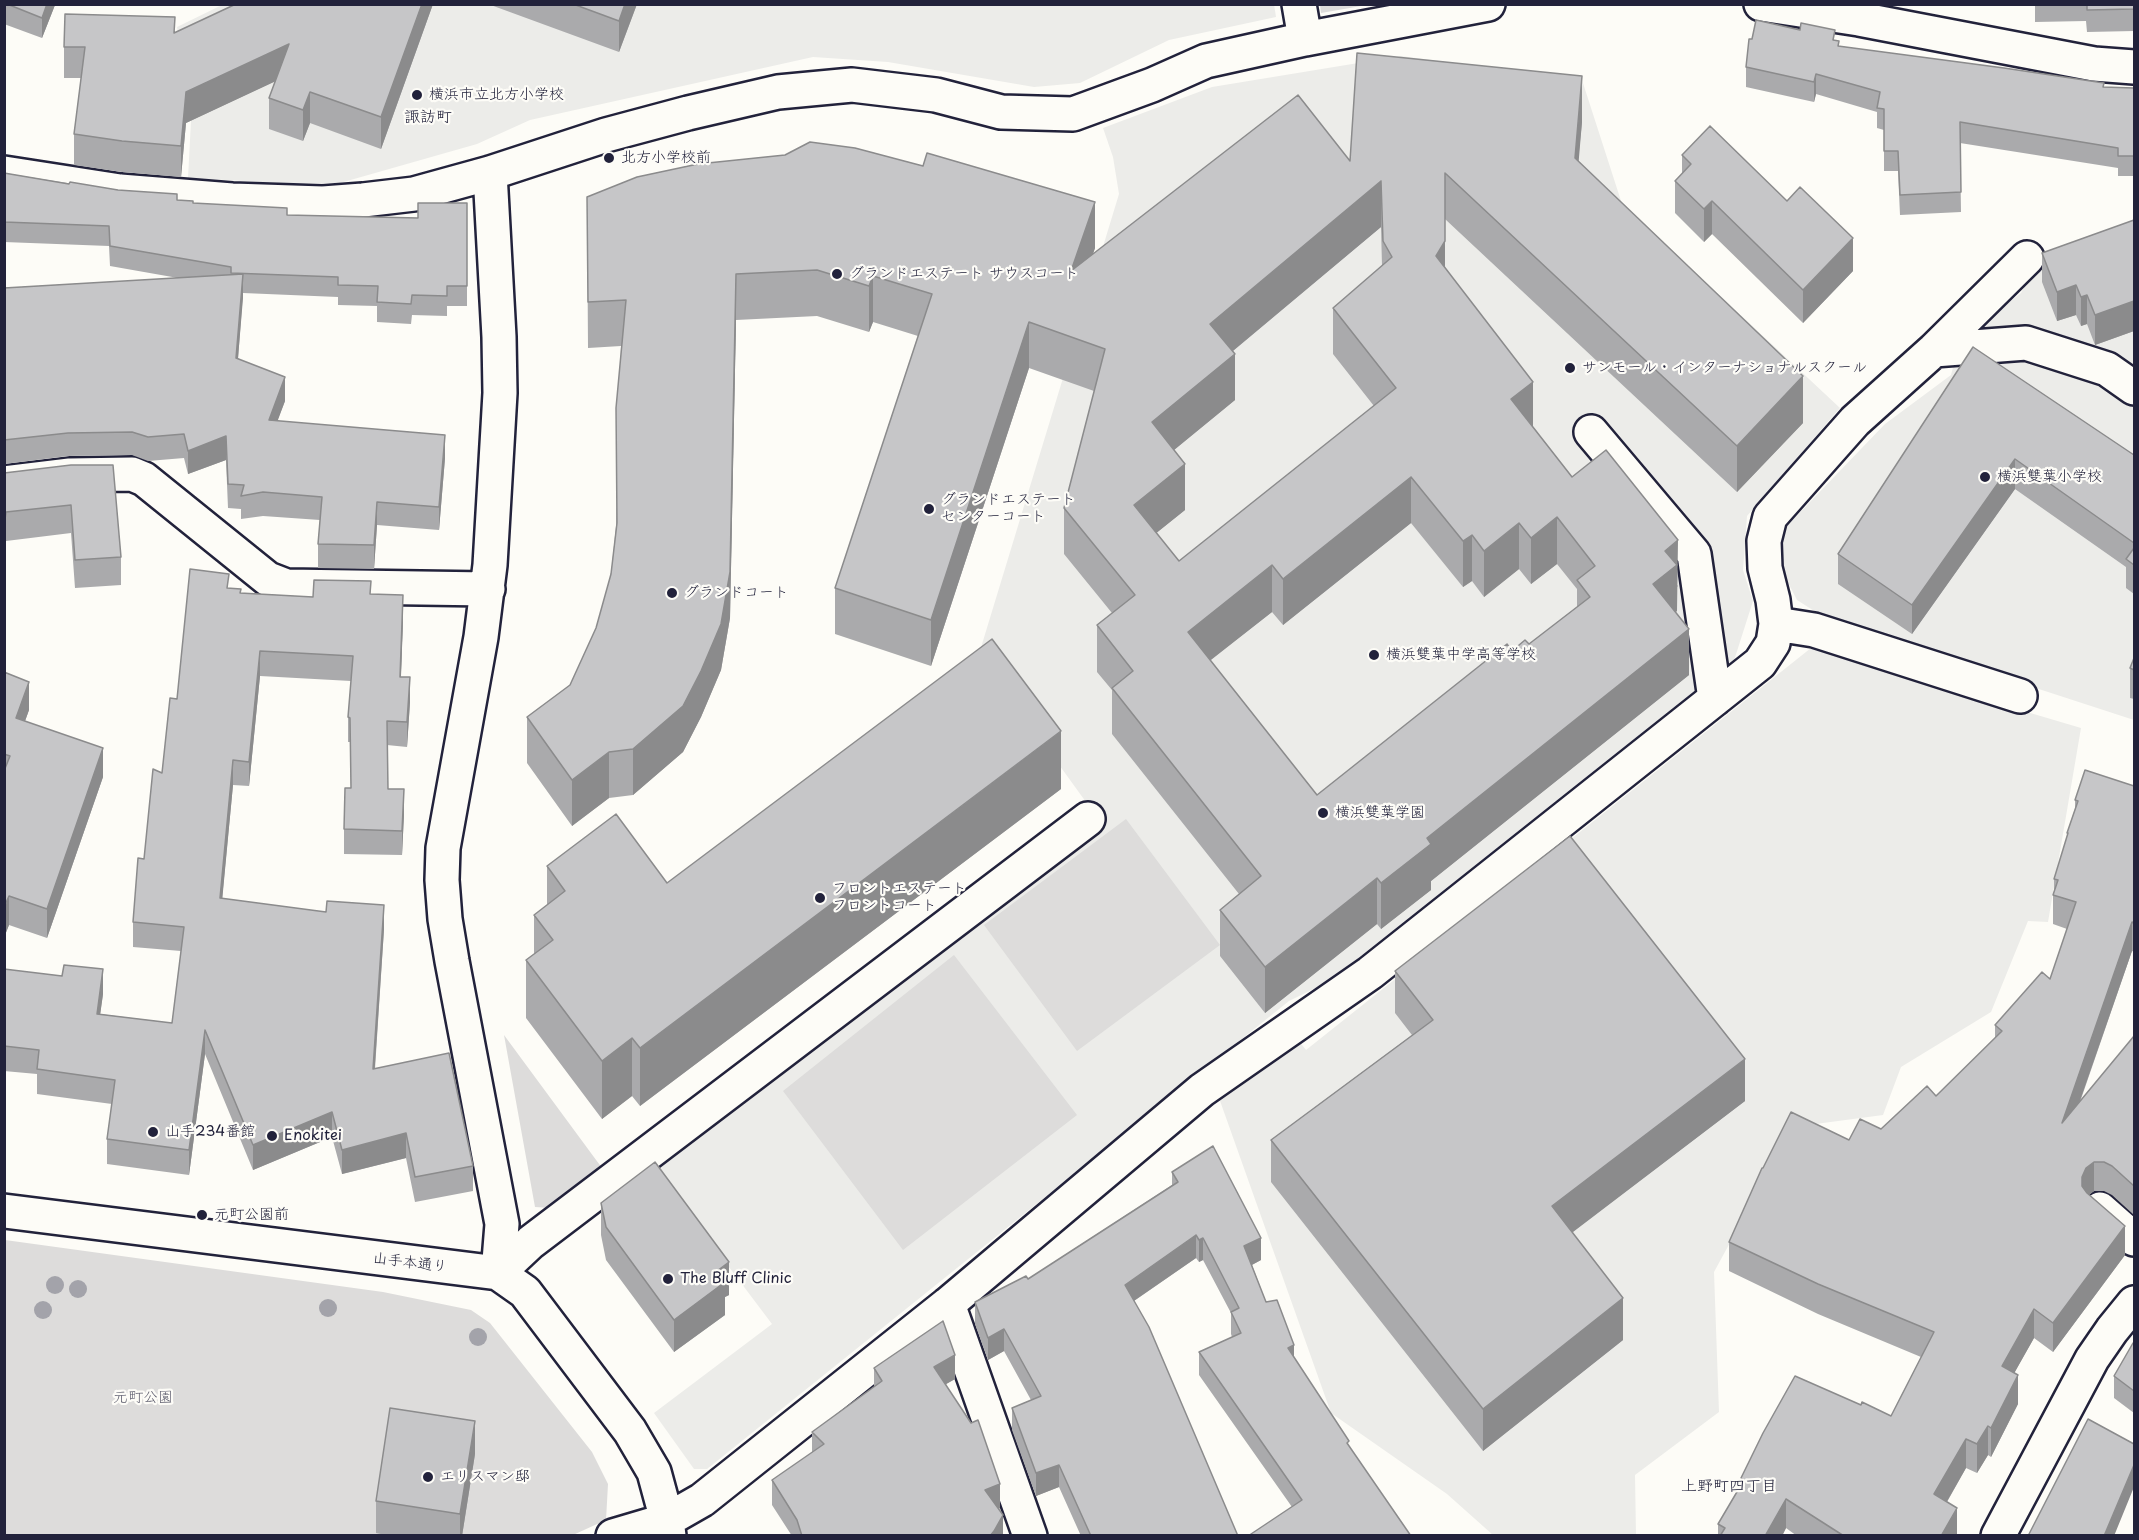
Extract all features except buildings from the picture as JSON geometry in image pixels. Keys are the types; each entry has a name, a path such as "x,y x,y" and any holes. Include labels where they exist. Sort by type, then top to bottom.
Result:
{"street":[{"path":"1299,4 1305,39"},
{"path":"4,173 120,191 232,200 323,203 414,194 490,173 606,135 778,92 852,86 936,95 1001,112 1073,114 1152,85 1206,61 1305,39 1488,4"},
{"path":"1761,4 1859,19 2094,64 2134,67"},
{"path":"490,173 499,337 500,393 496,476 488,589 444,839 442,880 445,919 452,961 502,1224 498,1273"},
{"path":"613,1536 668,1528 948,1304 1202,1090 1370,974 1760,663 1773,643 1776,624 1773,600 1764,568 1764,541 1770,518 1855,421 1934,350 2027,258"},
{"path":"1934,350 2026,344 2107,369 2134,388"},
{"path":"1591,432 1694,554 1715,699"},
{"path":"4,483 70,475 132,474 144,480 268,579 286,586 488,589"},
{"path":"1776,624 1814,630 2020,696"},
{"path":"498,1273 531,1242 1088,819"},
{"path":"2100,1209 2134,1239"},
{"name":"山手本通り","path":"4,1211 498,1273 525,1292 630,1431 654,1472 668,1528"},
{"path":"1998,1536 2092,1359 2134,1303"},
{"path":"948,1304 1030,1536"}],"shaded area":[{"name":"横浜市立北方小学校","path":"224,4 1274,4 1276,17 1169,40 1080,83 1034,87 888,62 813,57 530,120 477,144 340,183 280,183 188,178 192,102 177,27"},
{"name":"横浜雙葉学園","path":"1401,56 1582,80 1622,204 1840,408 1747,516 1743,570 1753,601 1731,670 1350,971 1289,1001 707,1469 694,1469 654,1413 772,1324 652,1165 1104,827 979,654 1119,194 1113,157 1103,128 1212,87"},
{"name":"横浜雙葉小学校","path":"2134,222 2134,720 1830,621 1797,600 1781,569 1784,529 1885,424 1951,375 1960,340 2021,293 2035,266"},
{"path":"1811,648 2081,728 2048,922 2028,921 1991,1012 1901,1067 1883,1115 1793,1127 1714,1272 1719,1412 1635,1475 1636,1535 1493,1535 1447,1494 1331,1413 1219,1098 1299,1041 1306,1050"}],"green space":[{"path":"1320,4 1367,5 1321,13"},
{"path":"1126,819 1220,945 1077,1051 984,925"},
{"path":"954,955 1077,1115 903,1250 783,1091"},
{"path":"504,1035 602,1168 551,1208 535,1207"},
{"name":"元町公園","path":"5,1240 383,1292 471,1310 490,1323 592,1452 608,1484 606,1520 573,1535 5,1536"}],"place":[{"name":"横浜市立北方小学校","path":"417,95"},
{"name":"北方小学校前","path":"609,158"},
{"name":"グランドエステート サウスコート","path":"837,274"},
{"name":"サンモール・インターナショナルスクール","path":"1570,368"},
{"name":"横浜雙葉小学校","path":"1985,477"},
{"name":"グランドエステート センターコート","path":"929,509"},
{"name":"グランドコート","path":"672,593"},
{"name":"横浜雙葉中学高等学校","path":"1374,655"},
{"name":"横浜雙葉学園","path":"1323,813"},
{"name":"フロントエステート フロントコート","path":"820,898"},
{"name":"山手234番館","path":"153,1132"},
{"name":"Enokitei","path":"272,1136"},
{"name":"元町公園前","path":"202,1215"},
{"name":"The Bluff Clinic","path":"668,1279"},
{"name":"エリスマン邸","path":"428,1477"}],"district":[{"name":"諏訪町","path":"428,118"},
{"name":"上野町四丁目","path":"1729,1487"}]}
